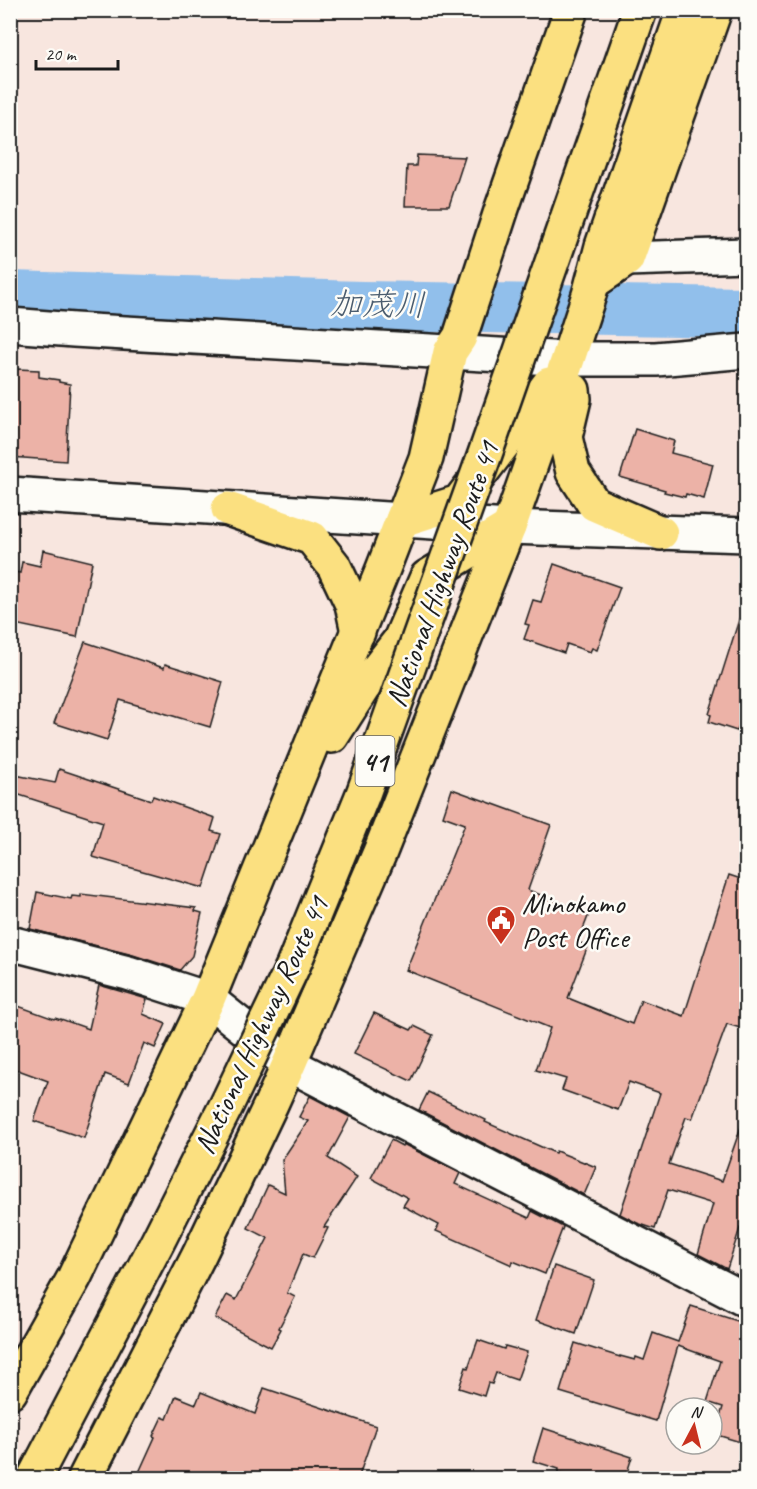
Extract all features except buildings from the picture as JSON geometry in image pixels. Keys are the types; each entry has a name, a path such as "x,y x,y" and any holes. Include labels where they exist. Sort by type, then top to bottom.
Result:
{"highway":[{"path":"10,1392 74,1278 208,999 402,520 426,458 452,341 472,269 486,186 547,10"},
{"path":"472,269 502,208 571,10"},
{"name":"National Highway Route 41","path":"34,1479 158,1241 293,966 367,783 640,10"},
{"name":"National Highway Route 41","path":"51,1479 240,1116 276,1041 341,891 438,638 657,10"},
{"path":"615,253 684,10"},
{"path":"85,1479 199,1256 289,1064 380,852 509,527 591,288 615,253 715,10"},
{"path":"402,520 459,502 573,344"},
{"path":"573,344 574,399 566,437 573,472 594,504 661,533"},
{"path":"228,509 312,538 334,566 352,604 357,632"},
{"path":"267,852 301,810 333,732 362,689 400,640 427,577 509,527"}],"street":[{"path":"615,253 747,255"},
{"path":"10,325 74,330 573,344 656,359 747,351"},
{"path":"10,494 509,527 747,536"},
{"path":"10,943 128,973 208,999 289,1064 747,1300"}],"waterway":[{"name":"加茂川","path":"10,296 362,306 746,312"}],"place":[{"name":"Minokamo Post Office","path":"501,946"}]}
